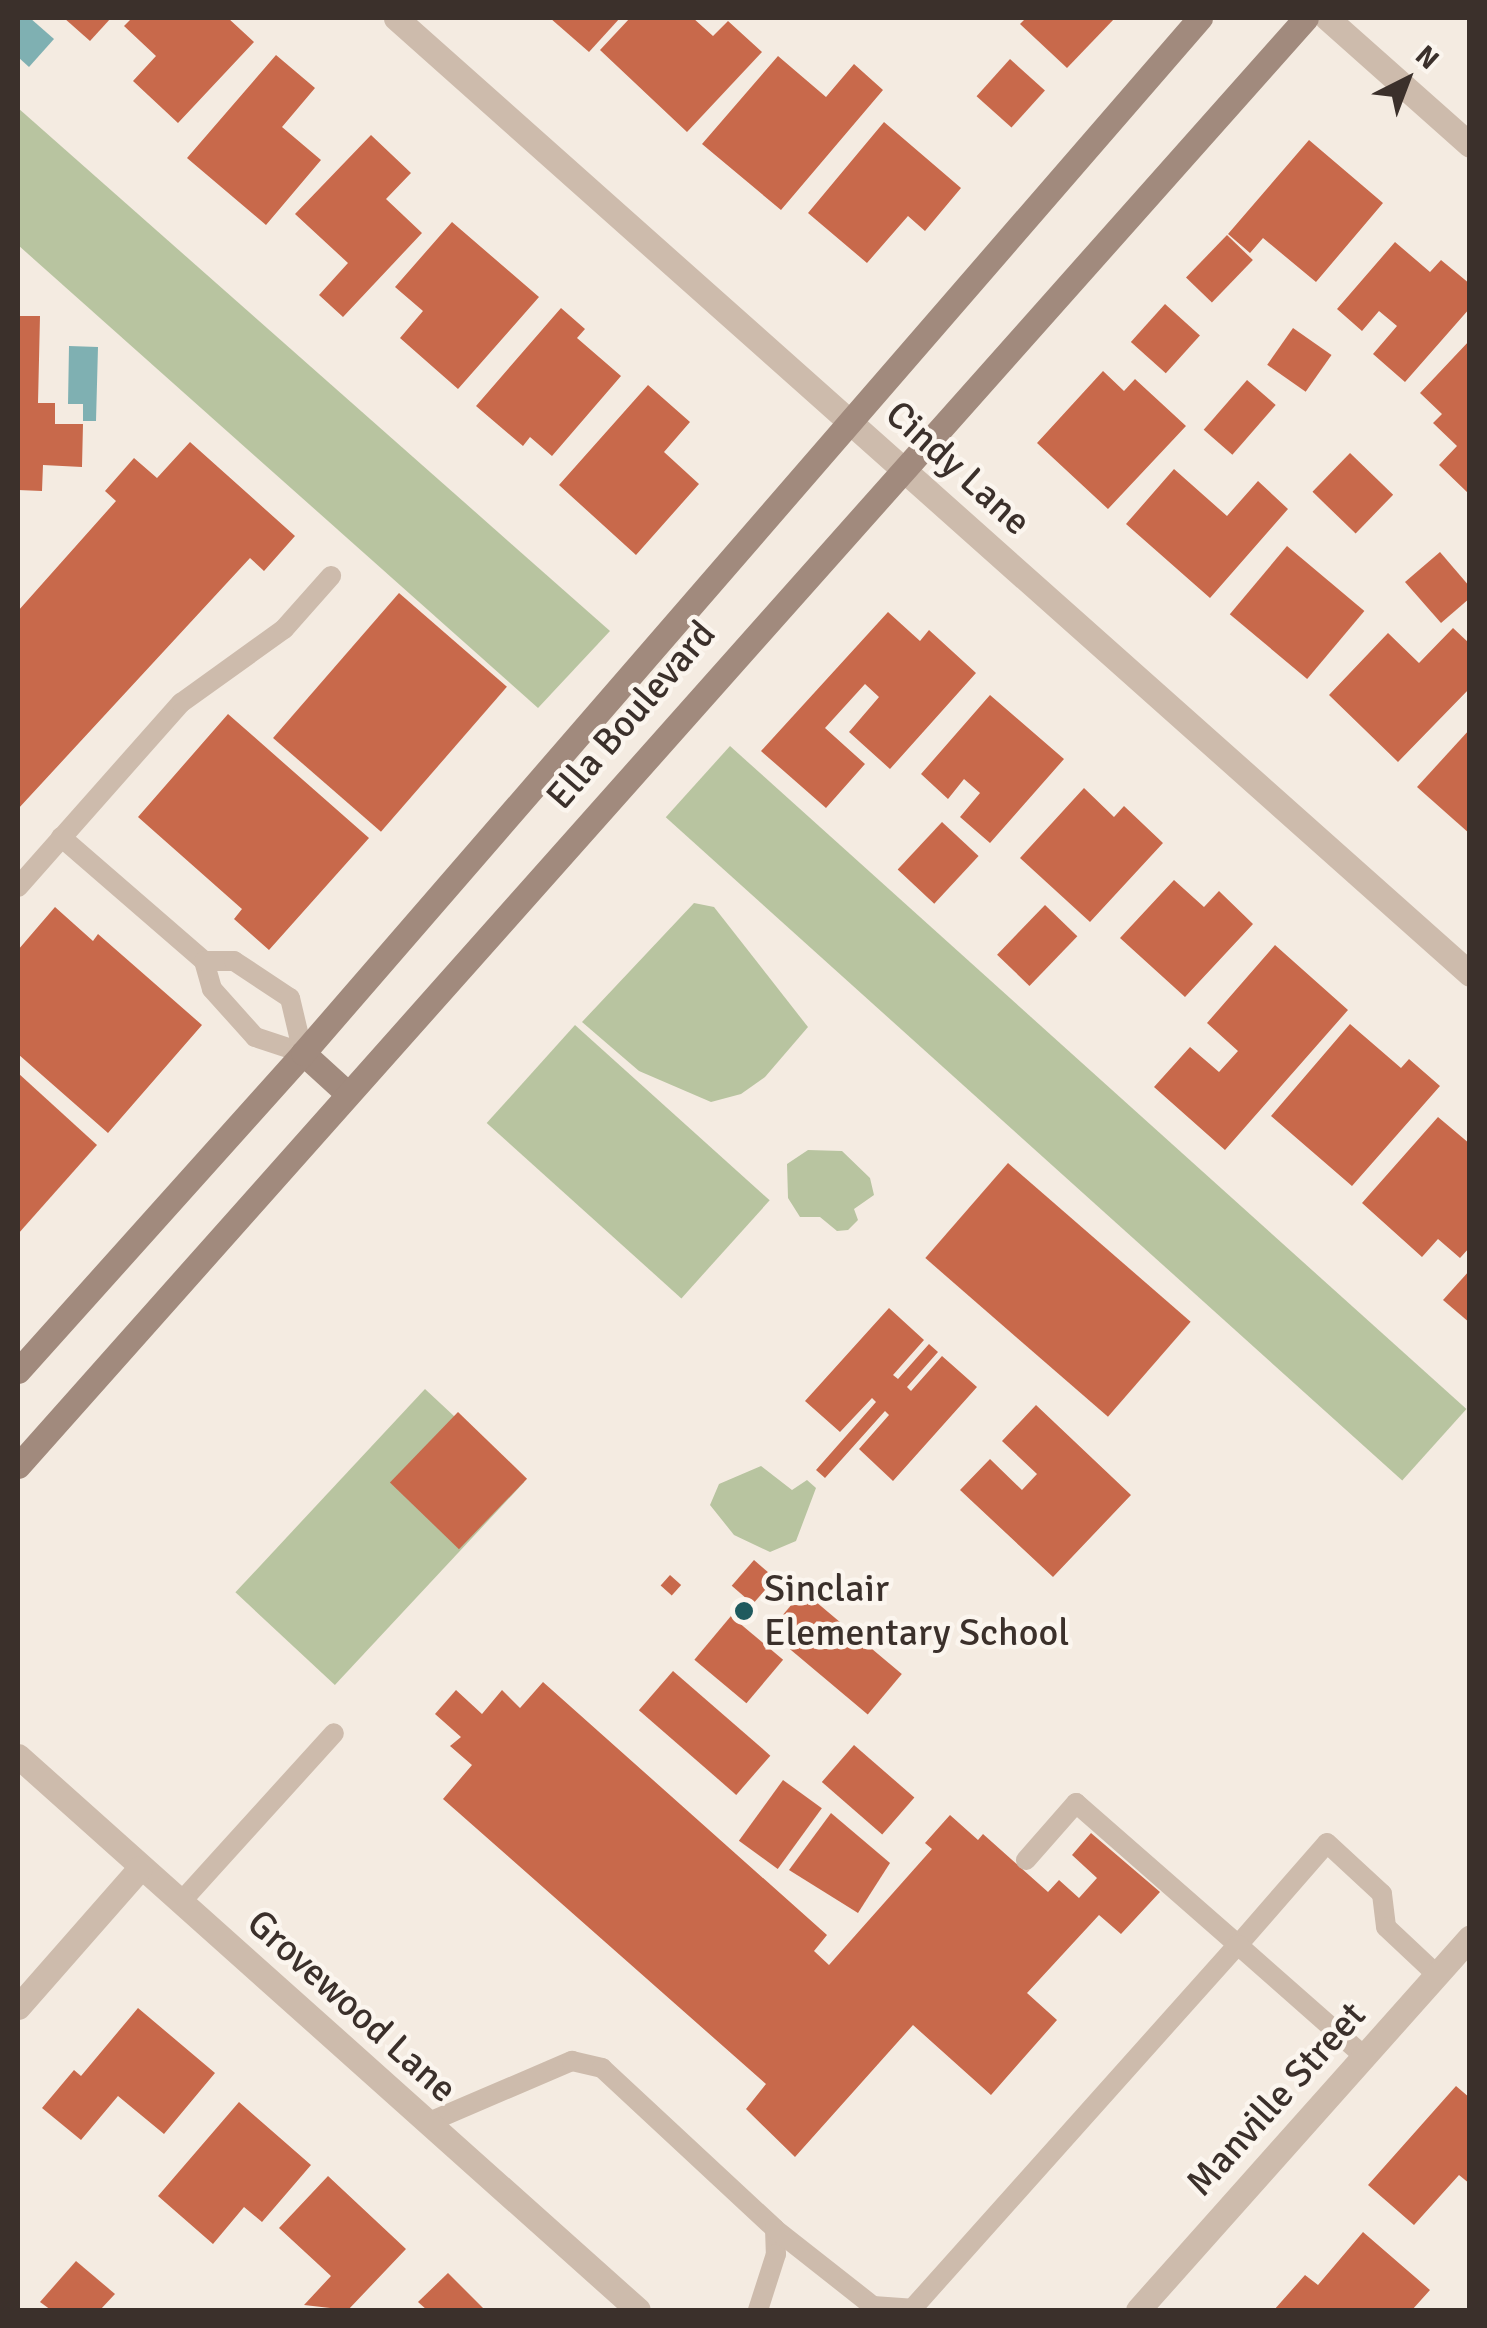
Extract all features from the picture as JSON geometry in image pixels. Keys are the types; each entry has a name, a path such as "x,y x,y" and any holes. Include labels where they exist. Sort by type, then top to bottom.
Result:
{"main road":[{"name":"Ella Boulevard","path":"18,1371 303,1053 1200,18"},
{"name":"Ella Boulevard","path":"18,1466 900,466 1306,18"},
{"path":"303,1053 347,1093"}],"street":[{"name":"Cindy Lane","path":"396,18 1470,974"},
{"path":"1326,18 1470,145"},
{"name":"Grovewood Lane","path":"18,1756 638,2310"},
{"path":"18,2007 140,1868"},
{"name":"Manville Street","path":"1138,2310 1436,1974 1465,1949"}],"lane":[{"path":"18,887 181,703 284,629 331,576"},
{"path":"61,837 204,962 212,989 229,1014 254,1037 303,1053"},
{"path":"204,962 234,961 290,998 303,1053"},
{"path":"180,1902 334,1733"},
{"path":"1026,1860 1076,1804 1365,2057"},
{"path":"427,2123 572,2062 602,2068 775,2229 873,2306 913,2310 1327,1844 1382,1894 1386,1927 1436,1974"},
{"path":"758,2310 776,2254 775,2229"}],"green space":[{"path":"18,108 610,631 538,708 18,245"},
{"path":"730,746 1466,1409 1402,1480 666,817"},
{"path":"694,903 714,907 808,1027 765,1077 741,1094 711,1102 639,1071 582,1022"},
{"path":"575,1025 770,1200 681,1298 487,1123"},
{"path":"808,1150 842,1151 870,1178 874,1195 854,1209 858,1220 848,1230 837,1231 820,1217 800,1217 788,1198 787,1164"},
{"path":"425,1389 524,1482 335,1685 235,1592"},
{"path":"761,1466 792,1490 807,1480 816,1488 796,1541 770,1552 734,1535 710,1505 719,1484"}],"water":[{"path":"18,18 30,18 54,39 29,67 18,57"},
{"path":"69,346 98,347 96,421 83,421 83,404 68,404"}],"building":[{"path":"64,18 111,18 90,41"},
{"path":"132,18 228,18 254,42 178,123 133,81 156,56 124,26"},
{"path":"550,18 620,18 589,52"},
{"path":"630,18 693,18 713,36 728,21 762,52 687,132 600,50"},
{"path":"1026,18 1115,18 1067,68 1020,24"},
{"path":"276,55 315,88 282,127 321,160 266,225 187,158"},
{"path":"778,56 826,97 854,64 883,90 781,210 702,144"},
{"path":"1010,59 1045,90 1011,128 977,96"},
{"path":"884,122 961,188 925,231 908,216 867,263 808,213"},
{"path":"371,135 411,173 386,199 422,233 343,317 319,295 348,263 295,214"},
{"path":"1309,140 1383,203 1316,282 1263,238 1250,253 1228,234"},
{"path":"452,222 539,297 458,389 400,338 423,311 395,287"},
{"path":"1227,235 1253,260 1212,302 1186,277"},
{"path":"1395,242 1430,272 1441,260 1470,284 1470,308 1405,382 1373,354 1397,326 1379,311 1362,331 1337,309"},
{"path":"1165,304 1200,335 1166,373 1131,342"},
{"path":"561,308 585,329 577,338 621,376 552,456 530,437 523,446 476,406"},
{"path":"18,316 40,316 38,403 55,403 55,424 83,424 82,467 43,465 42,491 18,490"},
{"path":"1293,328 1332,355 1306,392 1267,365"},
{"path":"1470,340 1468,493 1439,465 1457,446 1433,423 1442,414 1420,393"},
{"path":"1103,371 1124,391 1135,379 1186,426 1108,509 1037,443"},
{"path":"1247,380 1276,405 1232,455 1204,430"},
{"path":"648,385 690,422 664,452 699,484 636,555 559,485"},
{"path":"190,442 295,536 264,571 250,558 18,809 18,611 116,501 105,491 134,458 157,478"},
{"path":"1350,453 1393,495 1356,534 1312,492"},
{"path":"1174,469 1227,516 1258,481 1288,509 1210,598 1126,524"},
{"path":"1287,546 1364,611 1307,679 1230,614"},
{"path":"1440,552 1470,587 1470,598 1441,623 1405,582"},
{"path":"399,593 507,687 381,832 273,738"},
{"path":"888,612 920,641 929,630 976,673 890,769 849,732 879,697 865,684 825,728 865,764 826,808 761,751"},
{"path":"1453,628 1470,644 1470,688 1398,762 1329,695 1388,633 1419,663"},
{"path":"990,695 1064,759 990,843 960,817 980,793 964,779 948,799 921,774"},
{"path":"228,714 369,838 269,950 234,919 242,909 138,817"},
{"path":"1470,729 1470,834 1417,787"},
{"path":"1084,788 1114,817 1124,806 1163,843 1090,922 1020,858"},
{"path":"942,822 979,856 934,904 898,870"},
{"path":"1174,880 1204,907 1219,891 1253,924 1185,997 1120,938"},
{"path":"1045,905 1077,936 1029,986 997,955"},
{"path":"55,907 93,941 98,934 202,1025 108,1133 18,1054 18,950"},
{"path":"1275,945 1348,1010 1225,1150 1154,1087 1190,1047 1219,1072 1238,1051 1207,1023"},
{"path":"1350,1024 1401,1068 1409,1059 1440,1086 1352,1186 1271,1116"},
{"path":"18,1073 97,1145 18,1234"},
{"path":"1438,1117 1470,1144 1470,1247 1460,1258 1438,1239 1422,1257 1362,1203"},
{"path":"1008,1163 1191,1322 1108,1417 925,1258"},
{"path":"1470,1270 1470,1323 1443,1300"},
{"path":"889,1308 924,1340 893,1375 898,1379 929,1344 938,1352 907,1387 911,1391 942,1356 977,1387 893,1481 859,1449 889,1415 885,1411 825,1478 816,1470 876,1402 872,1398 840,1432 805,1401"},
{"path":"1036,1405 1131,1495 1053,1577 960,1490 990,1459 1022,1490 1037,1474 1002,1441"},
{"path":"458,1412 527,1479 459,1549 390,1482"},
{"path":"754,1560 775,1578 753,1604 732,1586"},
{"path":"670,1575 681,1585 672,1595 661,1585"},
{"path":"803,1591 902,1674 868,1715 769,1632"},
{"path":"731,1616 783,1660 746,1703 694,1660"},
{"path":"673,1671 770,1756 736,1795 639,1710"},
{"path":"543,1682 827,1935 814,1951 829,1965 932,1849 925,1843 950,1815 978,1840 983,1834 1048,1892 1059,1880 1079,1898 1097,1878 1072,1855 1091,1833 1160,1892 1121,1934 1099,1915 1027,1993 1057,2020 991,2095 913,2025 795,2157 746,2109 766,2084 443,1799 472,1765 450,1746 461,1737 435,1714 456,1690 482,1714 502,1690 520,1708"},
{"path":"854,1745 914,1797 882,1834 822,1782"},
{"path":"783,1780 822,1808 778,1869 739,1841"},
{"path":"831,1813 890,1863 858,1913 789,1870"},
{"path":"138,2008 215,2073 164,2134 118,2096 81,2140 42,2108 74,2070 81,2076"},
{"path":"1456,2086 1470,2098 1470,2184 1459,2175 1414,2225 1368,2185"},
{"path":"239,2102 311,2165 262,2222 244,2207 213,2244 158,2196"},
{"path":"328,2176 406,2249 348,2310 304,2305 331,2276 279,2228"},
{"path":"1363,2232 1430,2290 1412,2310 1274,2310 1305,2275 1318,2285"},
{"path":"76,2261 115,2294 100,2310 51,2310 40,2302"},
{"path":"448,2273 485,2310 427,2310 418,2302"}],"place":[{"name":"Sinclair Elementary School","path":"744,1611"}]}
